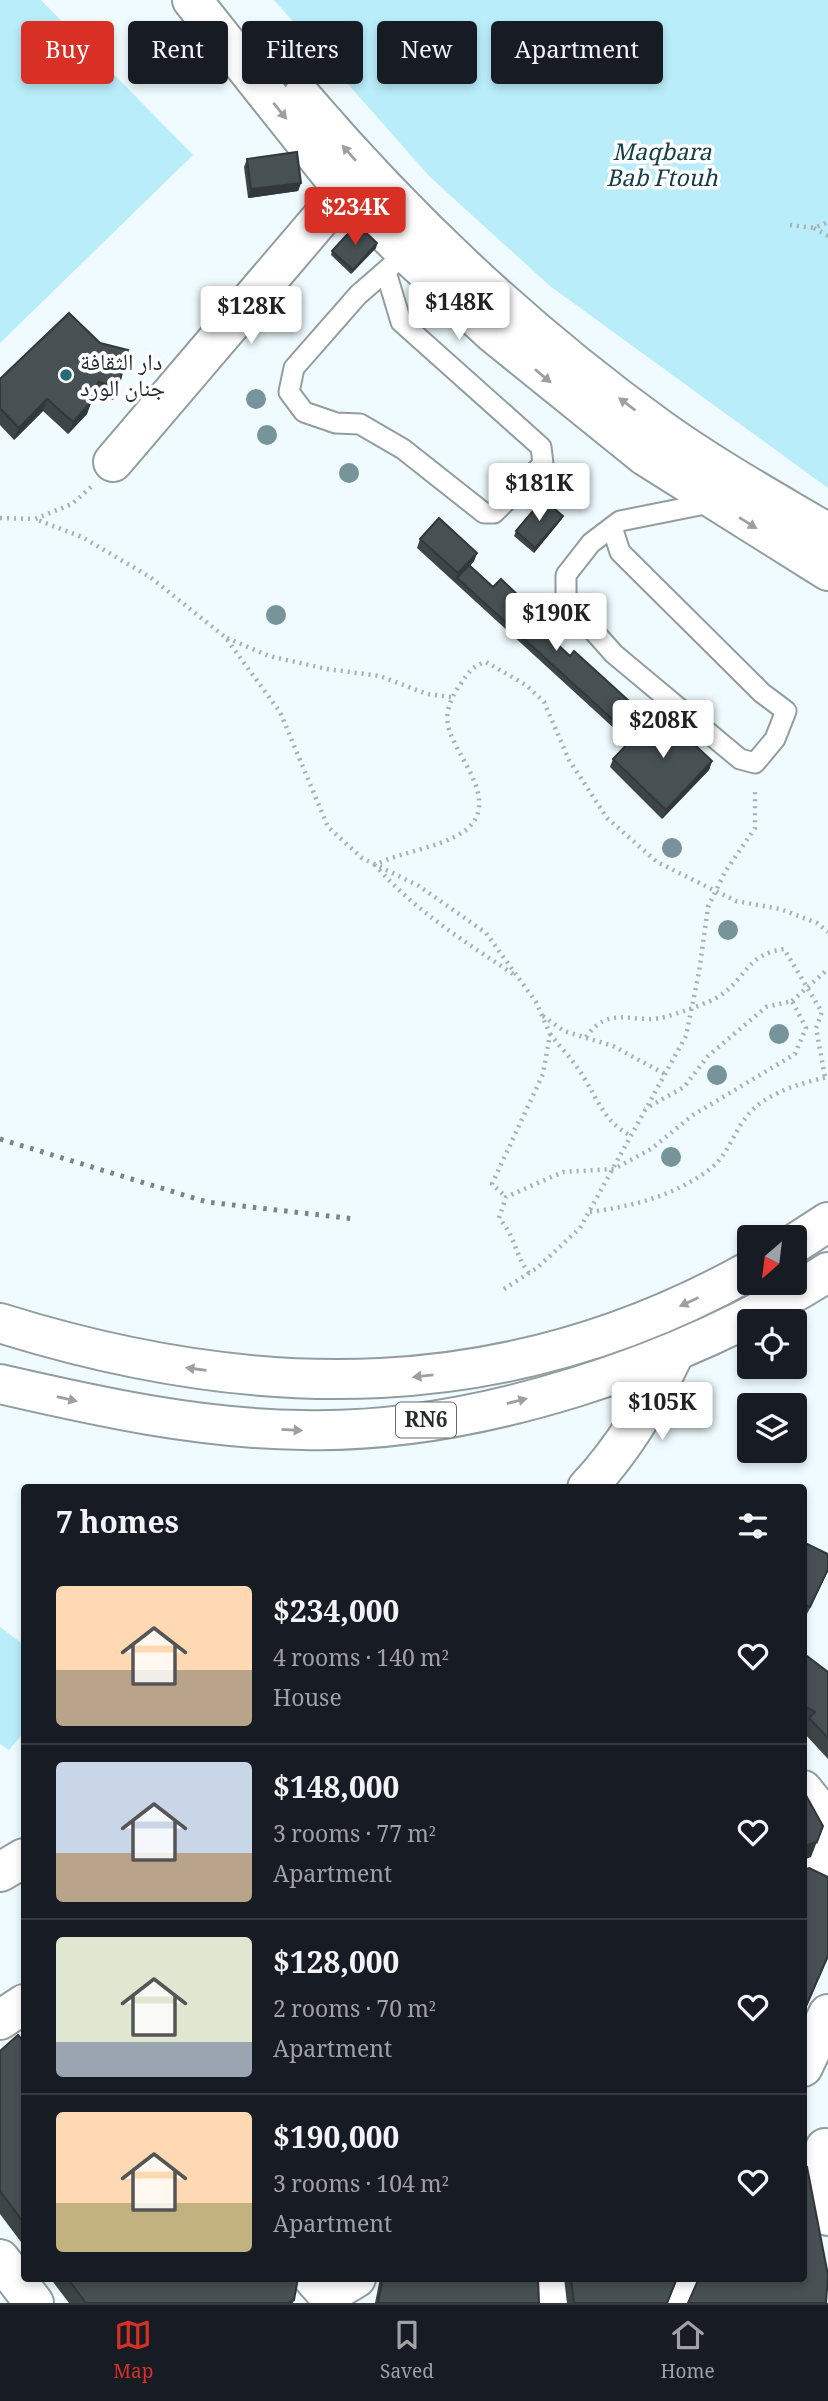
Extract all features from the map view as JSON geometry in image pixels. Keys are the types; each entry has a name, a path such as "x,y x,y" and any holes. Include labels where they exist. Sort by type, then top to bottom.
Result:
{"street":[{"path":"191,0 344,191 406,252 510,310 715,502 828,572"},
{"path":"226,0 283,75 355,159 406,252"},
{"path":"113,462 344,191"},
{"path":"653,443 828,533"},
{"path":"807,1236 828,1223"},
{"name":"RN6","path":"0,1384 132,1413 205,1424 340,1430 428,1419 501,1405 610,1375 674,1353 728,1329 828,1272"},
{"name":"RN6","path":"0,1323 76,1347 134,1360 226,1374 298,1379 383,1380 480,1368 610,1333 685,1304 737,1277"},
{"path":"590,1484 630,1437 674,1353"},
{"path":"807,1795 828,1828"},
{"path":"0,1872 21,1860"},
{"path":"807,1868 828,1860"},
{"path":"807,2059 828,2014"},
{"path":"819,2146 828,2216"},
{"path":"0,2259 34,2303"},
{"path":"546,2282 548,2303"},
{"path":"680,2303 689,2282"}],"lane":[{"path":"406,252 401,322 541,447 543,464 494,513 484,513 403,449 360,424 336,424 304,412 289,392 294,368 358,295 406,252"},
{"path":"612,527 620,552 762,693 786,711 775,739 755,763 740,759 614,654 566,600 566,575 591,543 612,527 620,521 715,502"}],"path":[{"path":"814,228 828,222"},
{"path":"790,225 814,228 828,236"},
{"path":"35,519 72,504 113,462"},
{"path":"0,518 35,519 82,537 150,577 225,637 280,712 328,827 362,858 419,886 486,933 536,1002 550,1034 584,1077 599,1108 615,1127 631,1136"},
{"path":"225,637 269,656 327,669 380,676 426,695 451,698"},
{"path":"375,865 394,854 443,842 471,825 480,810 473,776 448,724 451,698 472,666 486,662 526,685 544,702 569,760 607,818 657,862 736,901 780,909 817,923 828,932"},
{"path":"504,1289 529,1273 580,1228 686,1036 708,907 755,828 755,763"},
{"path":"375,865 392,885 442,927 517,976"},
{"path":"586,1037 595,1024 627,1015 659,1018 721,996 745,967 766,951 784,949 809,986 822,1012 816,1028 826,1077 799,1083 747,1115 728,1149 711,1168 668,1194 631,1207 589,1212"},
{"path":"645,1109 684,1087 708,1056 766,1007 792,1001 828,969"},
{"path":"529,1273 520,1262 513,1234 499,1218 506,1197 563,1172 614,1169 652,1149 693,1115 796,1054 806,1028 792,1001"},
{"path":"541,1015 564,1031 613,1046 664,1074"},
{"path":"506,1197 492,1184 543,1074 550,1034"}],"green space":[{"path":"0,0 41,0 62,21 21,21 21,84 114,84 114,74 193,155 0,343"},
{"name":"Maqbara Bab Ftouh","path":"274,0 828,0 828,488 550,286 429,176 348,84 363,84 363,21 292,21"},
{"path":"0,1627 21,1643 21,1736 9,1750 0,1744"}],"building":[{"path":"297,152 301,183 251,189 247,159"},
{"path":"357,224 377,243 353,270 332,251"},
{"name":"دار الثقافة جنان الورد","path":"69,313 100,343 128,350 118,388 99,382 86,396 92,401 73,422 47,399 19,428 0,408 0,379"},
{"path":"543,499 563,516 535,548 516,531"},
{"path":"439,518 477,553 458,573 420,539"},
{"path":"469,565 493,587 501,579 523,600 517,607 570,656 574,651 650,720 633,738 457,578"},
{"path":"659,711 712,761 666,810 613,759"},
{"path":"807,1544 828,1554 828,1569 810,1607 807,1606"},
{"path":"807,1656 828,1672 828,1738 809,1718 815,1712 807,1707"},
{"path":"807,1797 823,1826 817,1842 807,1845"},
{"path":"807,1869 828,1877 828,1956 807,2004"},
{"path":"18,2035 21,2038 21,2219 0,2191 0,2051"},
{"path":"807,2167 828,2275 826,2303 688,2303 697,2282 807,2282"},
{"path":"70,2282 297,2282 294,2300 288,2303 86,2303"},
{"path":"382,2282 538,2282 539,2303 378,2303"},
{"path":"571,2282 675,2282 667,2303 574,2303"}],"railway":[{"path":"0,1139 207,1202 355,1219"}],"place":[{"name":"دار الثقافة جنان الورد","path":"66,375"}]}
